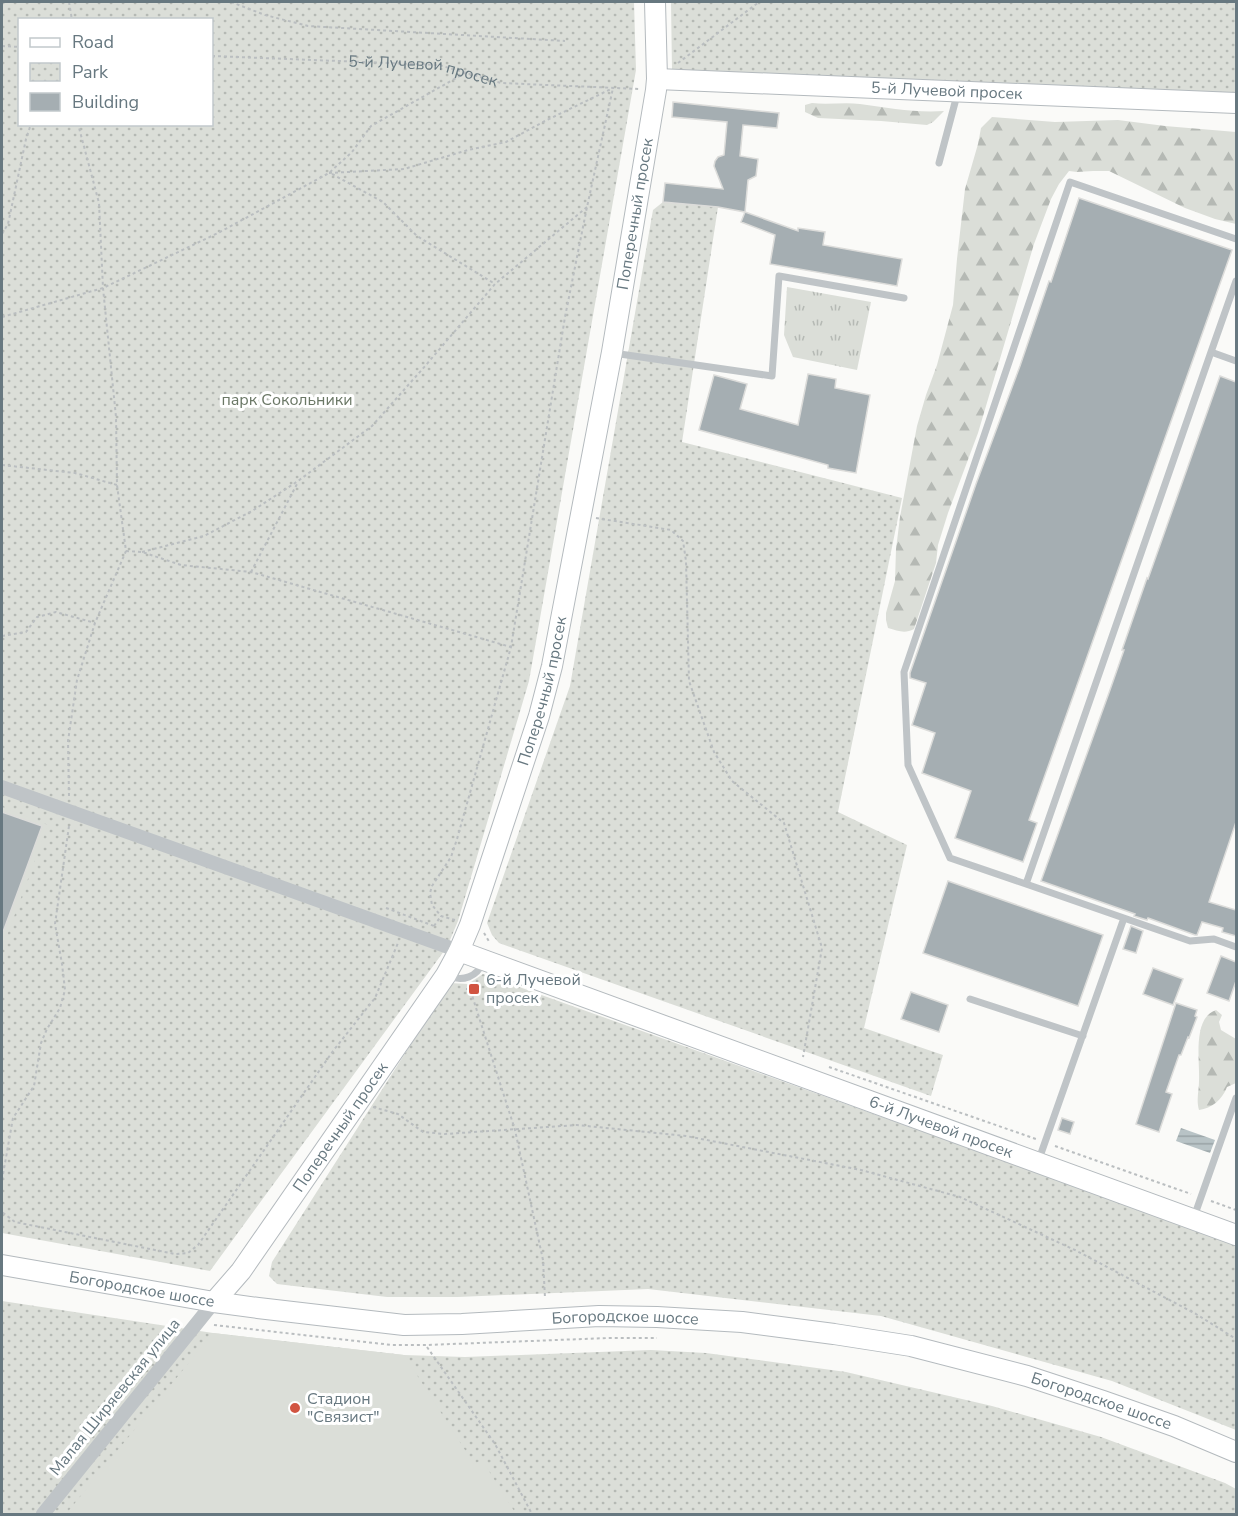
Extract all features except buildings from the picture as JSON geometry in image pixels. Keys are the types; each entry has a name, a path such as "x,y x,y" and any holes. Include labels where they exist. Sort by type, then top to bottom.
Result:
{"street":[{"name":"Поперечный просек","path":"214,1302 241,1271 446,975 470,925 539,716 552,666 664,74 655,2"},
{"name":"5-й Лучевой просек","path":"664,74 958,92 1236,103"},
{"name":"6-й Лучевой просек","path":"2,786 459,951 488,954 1038,1164 1236,1235"},
{"name":"Богородское шоссе","path":"2,1265 214,1302 404,1325 599,1316 657,1317 742,1322 834,1334 911,1346 1027,1376 1164,1422 1236,1452"},
{"name":"Малая Ширяевская улица","path":"43,1515 214,1302"}],"lane":[{"path":"939,163 958,92"},
{"path":"1236,239 1070,182 904,672 908,765 950,858 1190,941 1214,939 1236,947"},
{"path":"612,352 772,376 779,276 904,298"},
{"path":"1026,884 1236,281"},
{"path":"1211,352 1236,361"},
{"path":"1038,1164 1124,918"},
{"path":"446,975 467,979 480,970 488,954"},
{"path":"970,999 1083,1036"},
{"path":"1193,1220 1236,1098"}],"path":[{"path":"69,2 72,18"},
{"path":"231,2 265,15 308,26 565,41"},
{"path":"664,74 759,2"},
{"path":"2,46 18,47"},
{"name":"5-й Лучевой просек","path":"213,56 439,65 501,83 633,89"},
{"path":"2,317 103,288 218,233 329,173 352,152 371,126 465,73"},
{"path":"329,173 404,170 468,150 506,142 545,120 613,88"},
{"path":"458,921 441,916 432,905 430,893 451,857 457,839 511,647 565,317 613,88"},
{"path":"2,234 8,224 30,126"},
{"path":"69,796 68,741 77,680 95,623 126,551 117,485 116,417 103,288 99,203 79,126"},
{"path":"329,173 382,202 417,236 495,284"},
{"path":"142,552 204,536 252,511 298,481 372,426 495,284 587,207"},
{"path":"2,465 75,473 117,485"},
{"path":"251,572 298,481"},
{"path":"596,518 672,530 682,541 686,561 689,681 714,752 732,781 784,824 822,948 802,1058"},
{"path":"126,551 142,552 181,565 251,572 511,647"},
{"path":"2,636 26,632 37,616 56,612 95,623"},
{"path":"2,1180 13,1118 34,1086 41,1043 60,1008 65,990 63,964 55,924 70,811"},
{"path":"434,926 441,916"},
{"path":"481,928 488,954"},
{"path":"2,1207 2,1212 15,1222 175,1254 188,1253 198,1245 333,1052 375,998 402,931"},
{"path":"470,989 515,1130 543,1260 545,1298"},
{"path":"825,1065 1236,1210"},
{"path":"370,1107 398,1114 423,1132 445,1134 577,1125 686,1136 861,1170 960,1197 1075,1250 1196,1314 1236,1339"},
{"path":"426,1345 495,1444 532,1515"}],"green space":[{"name":"парк Сокольники","path":"2,2 634,2 636,70 529,681 458,921 447,947 210,1271 2,1233"},
{"path":"671,2 1236,2 1236,97 672,71"},
{"path":"854,103 912,111 944,111 927,125 818,118 805,112 805,105"},
{"path":"992,117 1055,122 1118,120 1236,132 1236,224 1185,208 1109,171 1069,171 1051,199 1034,244 978,433 948,513 938,545 936,563 914,629 898,631 888,628 886,613 895,581 900,517 917,426 953,305 965,189 981,128"},
{"path":"663,202 718,207 682,442 902,498 838,812 907,845 864,1028 943,1055 931,1096 499,943 492,935 487,923 570,686 653,210"},
{"path":"787,287 871,302 857,370 793,357 784,335"},
{"path":"2,807 48,825 2,949"},
{"path":"483,974 1236,1244 1236,1430 1112,1381 881,1316 648,1289 458,1297 387,1297 277,1284 269,1276 272,1262 450,983 468,984"},
{"path":"1216,1010 1222,1015 1219,1022 1221,1030 1236,1039 1236,1083 1227,1087 1216,1103 1199,1110 1200,1031 1208,1015"},
{"path":"2,1301 213,1333 404,1355 465,1357 651,1350 706,1353 846,1372 992,1406 1101,1437 1236,1489 1236,1514 2,1514"},
{"name":"Стадион \"Связист\"","path":"213,1333 404,1355 474,1464 482,1460 516,1514 66,1514"}],"shaded area":[{"path":"1181,1128 1215,1140 1210,1153 1176,1141"}],"place":[{"name":"6-й Лучевой просек","path":"474,989"},
{"name":"Стадион \"Связист\"","path":"295,1408"}]}
